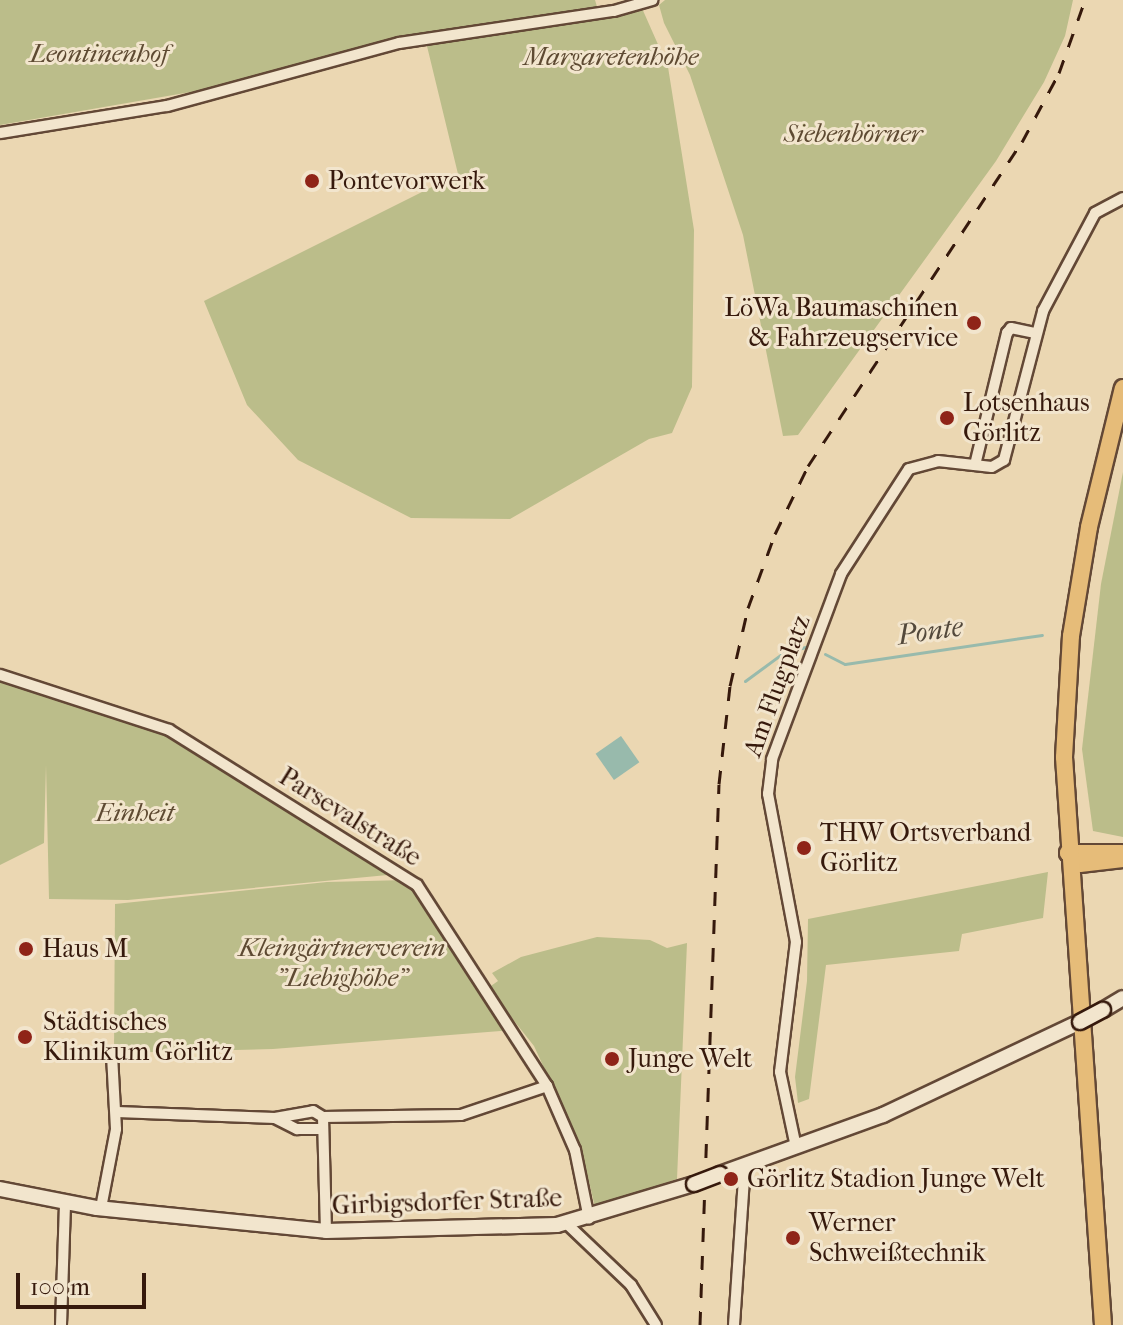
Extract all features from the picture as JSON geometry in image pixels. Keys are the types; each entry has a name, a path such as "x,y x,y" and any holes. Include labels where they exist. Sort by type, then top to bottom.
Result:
{"main road":[{"path":"1103,1325 1068,853 1064,757 1071,636 1089,527 1123,388"},
{"path":"1068,853 1123,853"},
{"path":"1068,853 1080,864 1099,865 1123,859"},
{"path":"1072,895 1099,865"}],"street":[{"path":"0,133 167,106 399,43 614,11 652,0"},
{"name":"Am Flugplatz","path":"796,1147 780,1072 796,942 768,794 772,759 841,574 902,479 921,463 998,466 1004,460 1035,333 1095,213 1123,198"},
{"path":"975,465 1007,333 1011,328 1035,333"},
{"name":"Parsevalstraße","path":"0,675 169,730 403,873 431,903 547,1086 575,1150 589,1219"},
{"name":"Girbigsdorfer Straße","path":"0,1189 101,1208 326,1231 566,1223 589,1219 694,1184 936,1093 1055,1036 1123,998"},
{"path":"101,1208 117,1112 112,1055"},
{"path":"275,1118 297,1129 323,1123 461,1115 547,1086"},
{"path":"117,1112 275,1118 313,1111 323,1123 326,1231"},
{"path":"734,1325 745,1165"},
{"path":"61,1325 65,1203"},
{"path":"566,1223 631,1285 656,1325"}],"green space":[{"name":"Leontinenhof","path":"0,0 595,0 598,10 409,35 208,89 0,125"},
{"name":"Siebenbörner","path":"665,0 1073,0 1065,36 1044,82 996,161 798,435 783,436 743,235 690,75 664,23 659,5"},
{"name":"Margaretenhöhe","path":"641,6 668,67 694,230 692,387 672,433 649,439 510,519 411,518 298,460 247,405 204,301 458,174 426,42"},
{"path":"1123,472 1123,837 1093,831 1082,749 1101,584"},
{"name":"Einheit","path":"0,679 158,727 398,874 128,900 49,899 46,765 44,843 0,865"},
{"path":"1048,872 1043,918 962,934 959,951 826,965 809,1099 798,1103 795,1077 807,981 808,919"},
{"name":"Kleingärtnerverein \"Liebighöhe\"","path":"406,880 513,1030 273,1049 114,1053 115,904 327,882"},
{"name":"Junge Welt","path":"597,937 650,940 667,948 687,943 677,1179 595,1207 581,1148 534,1046 488,988 498,981 492,973 521,957"}],"shaded area":[{"path":"621,736 639,762 614,780 596,754"}],"waterway":[{"name":"Ponte","path":"825,654 845,664 1042,635"},
{"name":"Ponte","path":"745,681 783,653 809,646"}],"railway":[{"path":"700,1325 719,784 730,686 748,608 775,534 808,466 1022,142 1059,73 1085,0"}],"place":[{"name":"Pontevorwerk","path":"312,181"},
{"name":"LöWa Baumaschinen & Fahrzeugservice","path":"974,323"},
{"name":"Lotsenhaus Görlitz","path":"947,418"},
{"name":"THW Ortsverband Görlitz","path":"804,848"},
{"name":"Haus M","path":"26,949"},
{"name":"Städtisches Klinikum Görlitz","path":"25,1037"},
{"name":"Junge Welt","path":"612,1059"},
{"name":"Görlitz Stadion Junge Welt","path":"731,1179"},
{"name":"Werner Schweißtechnik","path":"793,1238"}]}
